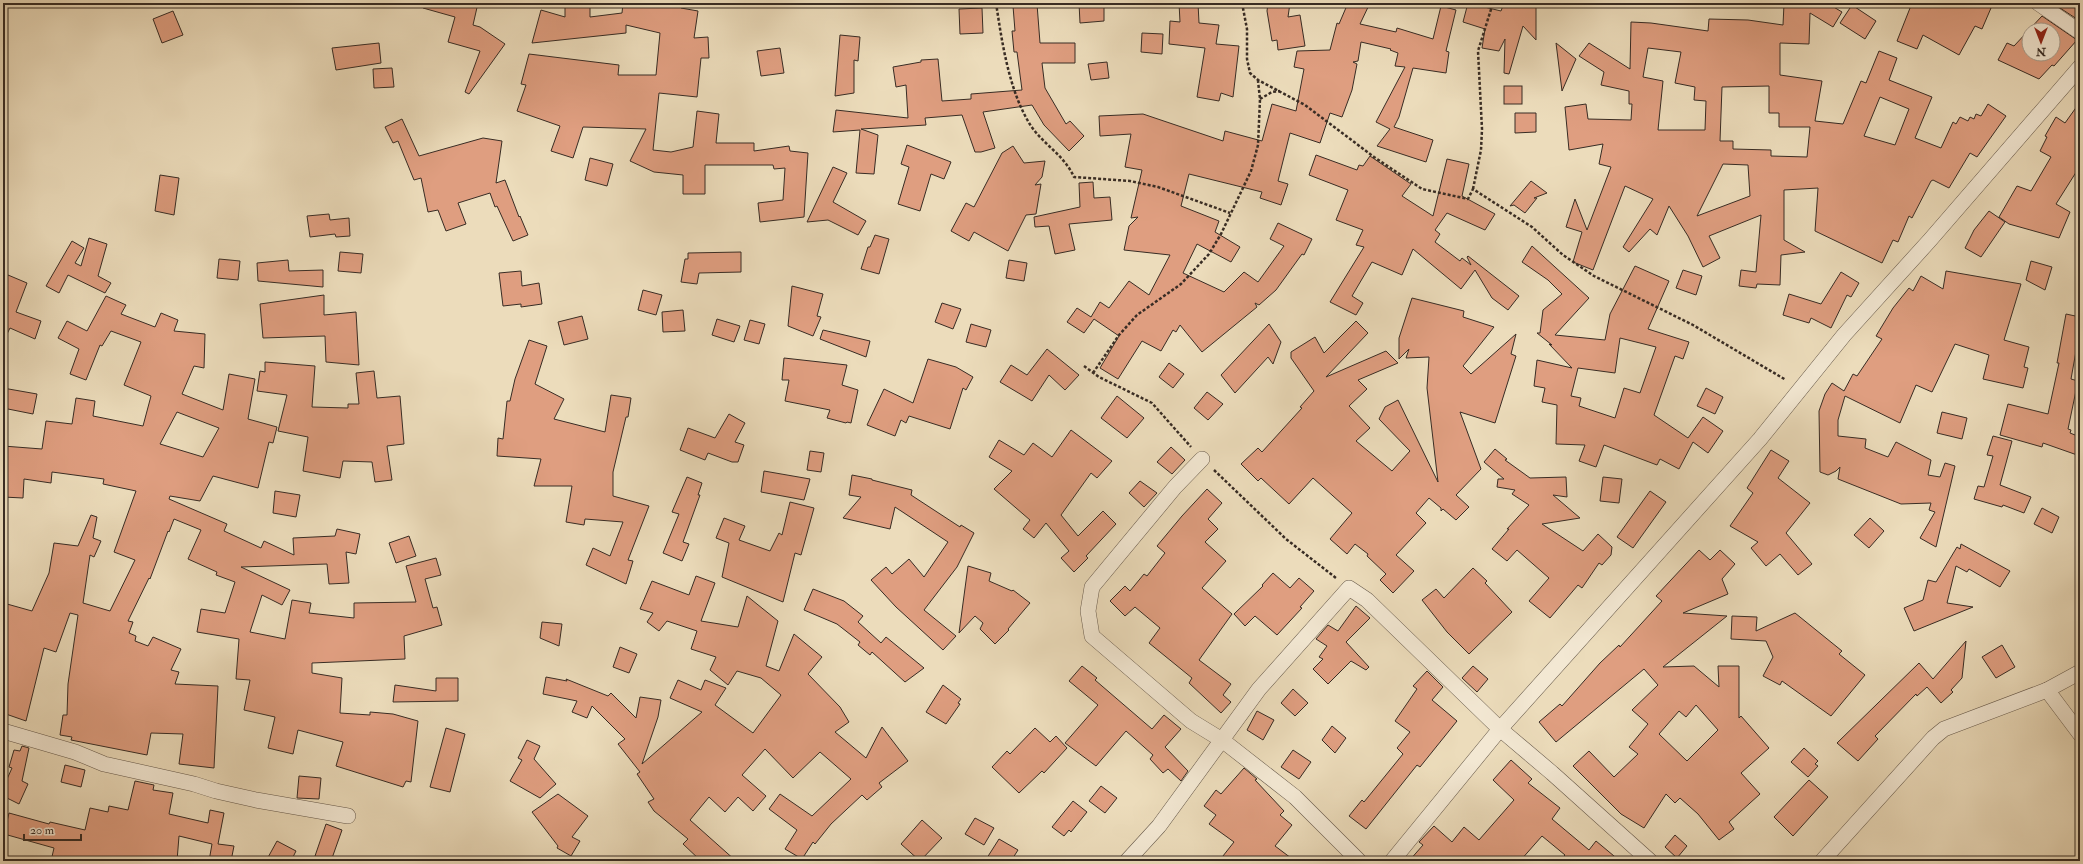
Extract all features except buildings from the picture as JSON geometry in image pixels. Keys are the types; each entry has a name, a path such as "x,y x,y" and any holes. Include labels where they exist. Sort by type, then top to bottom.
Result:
{"street":[{"path":"2038,3 2080,32"},
{"path":"1392,861 1500,729 1760,439 1844,335 1930,240 2080,67"},
{"path":"1202,459 1175,487 1092,587 1088,611 1092,636 1191,721 1222,740 1295,797 1359,861"},
{"path":"1127,861 1159,826 1259,689 1349,588 1367,600 1500,729 1552,773 1650,861"},
{"path":"1822,861 1928,744 1944,729 2047,690 2080,672"},
{"path":"2047,690 2080,734"},
{"path":"3,732 76,752 104,764 194,784 216,791 256,800 348,816"}],"path":[{"path":"996,3 1010,78 1030,124 1042,141 1062,157 1074,177 1130,181 1158,187 1230,213"},
{"path":"1242,3 1247,29 1247,59 1250,73 1258,80 1305,105 1374,157 1422,189 1468,199 1473,189 1481,150 1482,129 1478,51 1493,3"},
{"path":"1093,373 1114,341 1137,315 1181,284 1208,254 1221,234 1230,213 1240,196 1258,145 1260,99 1258,80"},
{"path":"1260,99 1272,92 1280,91"},
{"path":"1473,189 1532,227 1563,255 1594,276 1693,325 1801,388"},
{"path":"1084,366 1093,373 1152,403 1202,459 1286,539 1349,588"}]}
